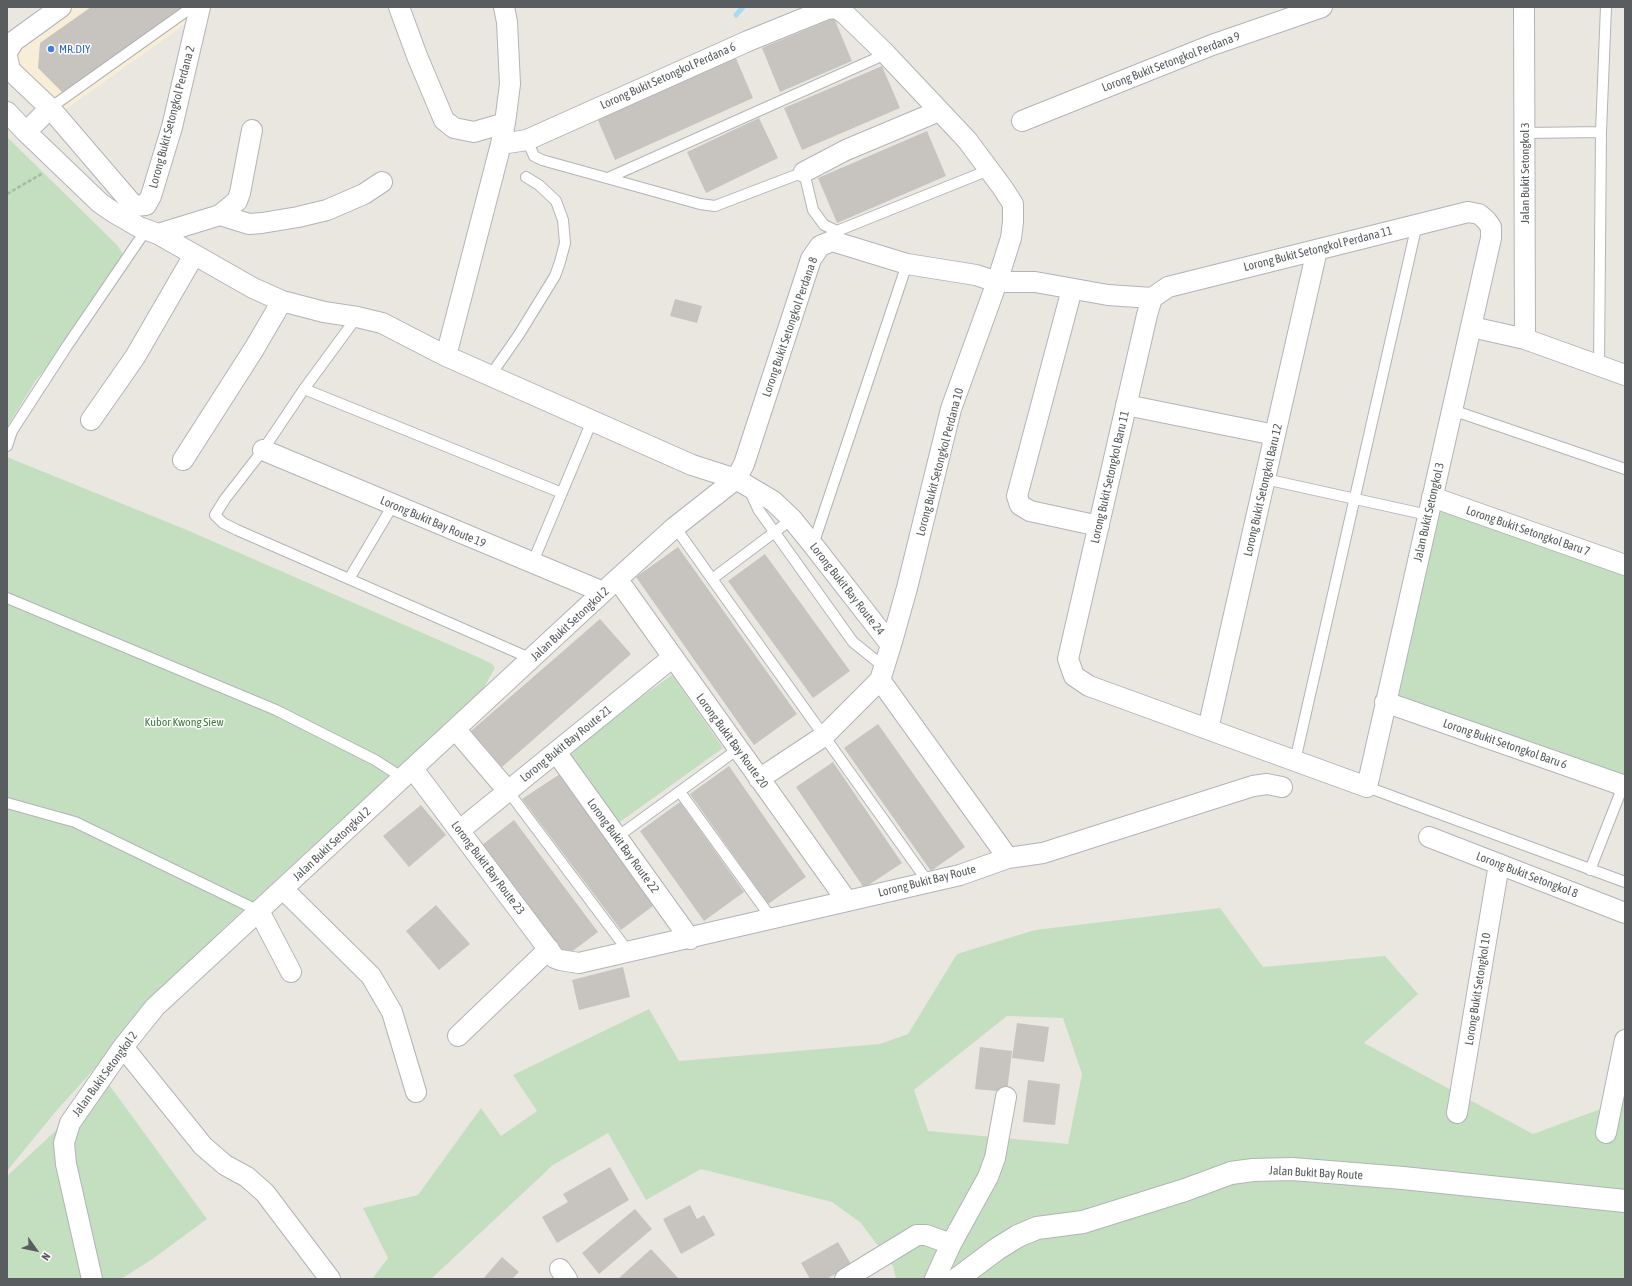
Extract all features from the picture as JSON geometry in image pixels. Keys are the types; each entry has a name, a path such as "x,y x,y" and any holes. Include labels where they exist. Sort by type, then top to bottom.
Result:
{"street":[{"path":"7,52 14,41 61,7"},
{"name":"Lorong Bukit Setongkol Perdana 2","path":"50,108 134,206 146,205 151,196 172,127 200,7"},
{"path":"398,7 444,120 454,128 474,132 505,123"},
{"path":"446,356 501,144 505,123 510,84 507,22 504,7"},
{"name":"Lorong Bukit Setongkol Perdana 9","path":"1022,121 1212,44 1322,7"},
{"name":"Jalan Bukit Setongkol 3","path":"1524,7 1525,339"},
{"name":"Lorong Bukit Setongkol Perdana 10","path":"836,8 845,14 886,54 967,140 1013,204 1011,238 997,282 951,409 907,588 891,645"},
{"name":"Lorong Bukit Setongkol Perdana 6","path":"501,144 527,140 748,41 827,9 836,8"},
{"path":"7,56 10,70 50,108 26,132"},
{"path":"804,172 846,150 939,111"},
{"name":"Lorong Bukit Bay Route 24","path":"7,112 100,203 113,212 253,288 282,301 324,312 357,317 382,323 446,356 490,376 692,465 741,482 773,501 792,519 891,645 882,673"},
{"path":"152,232 220,216 237,201 240,194 252,130"},
{"path":"220,216 249,224 298,217 327,210 364,194 382,182"},
{"name":"Lorong Bukit Setongkol Perdana 11","path":"1160,292 1416,224 1468,212 1479,214 1486,220 1491,228 1491,238"},
{"name":"Jalan Bukit Setongkol 3","path":"1367,787 1491,238"},
{"name":"Lorong Bukit Setongkol Perdana 8","path":"741,482 744,464 811,260 820,246 832,241 907,264 976,275 997,282 1034,282 1108,295 1160,292"},
{"name":"Lorong Bukit Setongkol Baru 12","path":"1208,729 1317,250"},
{"path":"91,420 135,357 194,255"},
{"path":"1072,288 1017,496 1020,505 1030,511 1098,526"},
{"name":"Lorong Bukit Setongkol Baru 11","path":"1160,292 1147,314 1068,659 1074,676 1089,686 1208,729"},
{"path":"183,460 254,349 282,301"},
{"path":"1472,327 1525,339 1625,375"},
{"path":"1126,405 1275,435"},
{"name":"Lorong Bukit Bay Route 19","path":"263,450 532,564 602,592"},
{"name":"Jalan Bukit Setongkol 2","path":"92,1279 66,1164 64,1143 70,1123 123,1047 155,1007 675,526 741,482"},
{"name":"Lorong Bukit Setongkol Baru 7","path":"1430,506 1625,565"},
{"name":"Lorong Bukit Bay Route 20","path":"618,580 847,901"},
{"name":"Lorong Bukit Bay Route 21","path":"460,830 673,657"},
{"path":"759,779 824,736 882,673 1008,858"},
{"name":"Lorong Bukit Setongkol Baru 6","path":"1385,702 1624,786"},
{"path":"455,729 508,791"},
{"path":"1208,729 1367,787"},
{"name":"Lorong Bukit Bay Route 22","path":"556,752 690,939"},
{"name":"Lorong Bukit Bay Route 23","path":"408,773 460,830 555,958 567,962"},
{"name":"Lorong Bukit Bay Route","path":"567,962 579,963 628,951 690,939 960,875 1008,858 1043,853 1253,786 1267,784 1282,788"},
{"name":"Lorong Bukit Setongkol 8","path":"1428,837 1625,913"},
{"name":"Lorong Bukit Setongkol 10","path":"1457,1113 1499,864"},
{"path":"283,889 371,976 392,1012 416,1092"},
{"path":"259,911 291,972"},
{"path":"458,1036 549,949"},
{"path":"1606,1133 1625,1040"},
{"path":"123,1047 203,1146 225,1165 247,1177 265,1193 330,1279"},
{"path":"935,1279 951,1244 988,1177 995,1158 1006,1097"},
{"name":"Jalan Bukit Bay Route","path":"957,1279 997,1249 1018,1236 1037,1228 1083,1222 1185,1190 1231,1173 1253,1170 1292,1169 1395,1177 1625,1201"},
{"path":"845,1279 917,1235 926,1235 951,1244"}],"lane":[{"path":"50,108 192,7"},
{"path":"1598,366 1601,132 1606,7"},
{"path":"608,178 886,54"},
{"path":"1524,133 1601,132"},
{"path":"527,140 534,156 542,160 700,204 715,206 804,172 813,210 824,225 837,231 989,170"},
{"path":"490,376 518,336 555,276 565,243 563,220 556,201 539,185 526,177"},
{"path":"1294,761 1416,224"},
{"path":"7,446 12,431 67,346 152,232"},
{"path":"813,545 907,264"},
{"path":"357,317 215,515 223,523 237,530 532,659"},
{"path":"304,389 562,493"},
{"path":"1452,410 1625,469"},
{"path":"532,564 592,421"},
{"path":"1265,479 1354,499 1430,506"},
{"path":"741,482 774,532 853,642 882,673"},
{"path":"349,579 393,505"},
{"path":"712,579 792,519"},
{"path":"675,526 928,882"},
{"path":"7,598 276,710 375,760 408,773"},
{"path":"616,837 738,749"},
{"path":"1590,870 1624,786"},
{"path":"1367,787 1625,882"},
{"path":"508,791 628,951"},
{"path":"680,792 772,919"},
{"path":"7,803 75,822 259,911"}],"path":[{"path":"7,194 59,163"}],"shaded area":[{"path":"60,7 202,7 201,13 59,114 13,66 18,38"}],"green space":[{"path":"7,137 117,245 125,257 73,336 36,380 7,427"},
{"name":"Kubor Kwong Siew","path":"7,457 187,530 480,658 492,664 495,668 483,689 226,926 149,1002 115,1046 57,1110 7,1171"},
{"path":"1426,504 1625,576 1625,795 1380,709"},
{"path":"672,675 723,748 617,824 566,751"},
{"path":"1220,908 1263,967 1385,956 1418,994 1364,1043 1533,1134 1625,1100 1625,1279 896,1279 893,1266 861,1223 832,1202 701,1169 646,1200 608,1133 553,1165 431,1279 372,1279 388,1258 363,1208 418,1195 481,1108 501,1136 537,1111 513,1075 649,1009 679,1061 880,1044 908,1034 957,954 1035,930","holes":["1007,1016 1063,1018 1082,1074 1068,1144 928,1131 914,1090"]},
{"path":"102,1075 207,1219 154,1258 121,1279 7,1279 7,1176 64,1123"}],"building":[{"path":"91,7 188,7 65,95 38,68 40,43"},
{"path":"834,18 852,61 780,92 762,48"},
{"path":"735,56 753,98 615,160 597,118"},
{"path":"882,66 900,108 802,150 784,108"},
{"path":"759,118 778,158 706,193 687,152"},
{"path":"927,131 946,176 837,223 818,178"},
{"path":"675,299 702,306 697,323 670,316"},
{"path":"678,547 797,714 754,745 636,577"},
{"path":"765,554 850,671 813,698 728,581"},
{"path":"600,619 631,654 502,767 471,731"},
{"path":"878,724 965,847 931,871 844,748"},
{"path":"833,762 902,863 864,888 796,787"},
{"path":"729,766 806,877 768,904 690,794"},
{"path":"560,774 653,906 621,930 522,799"},
{"path":"680,802 744,892 704,921 640,831"},
{"path":"421,805 446,835 409,867 383,836"},
{"path":"514,820 598,932 566,956 482,845"},
{"path":"436,905 470,944 439,970 406,931"},
{"path":"623,967 630,997 579,1010 572,980"},
{"path":"1017,1023 1049,1027 1044,1062 1012,1058"},
{"path":"980,1047 1012,1051 1007,1092 975,1089"},
{"path":"1028,1080 1060,1084 1055,1125 1023,1122"},
{"path":"610,1167 629,1200 557,1243 542,1217 568,1202 563,1194"},
{"path":"690,1205 697,1219 704,1215 715,1235 681,1254 663,1219"},
{"path":"635,1209 652,1229 599,1274 582,1253"},
{"path":"838,1242 851,1264 827,1279 810,1279 801,1263"},
{"path":"651,1249 679,1279 618,1279"},
{"path":"502,1257 519,1272 512,1279 483,1279"}],"waterway":[{"path":"736,15 743,7"}],"place":[{"name":"MR.DIY","path":"51,49"}]}
